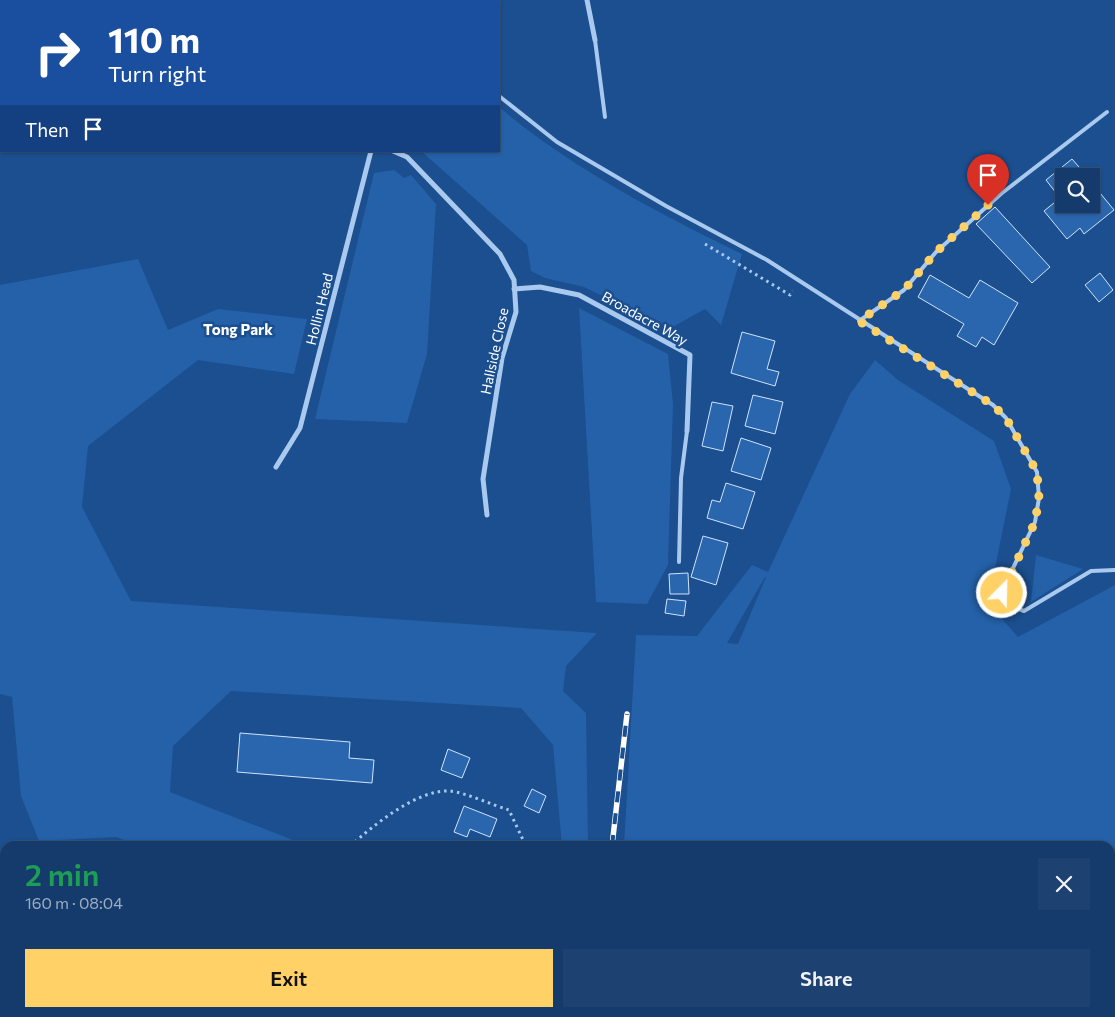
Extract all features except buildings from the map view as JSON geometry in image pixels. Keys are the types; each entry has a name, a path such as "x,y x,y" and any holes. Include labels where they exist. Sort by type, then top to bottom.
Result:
{"street":[{"path":"587,0 595,40"},
{"name":"Hollin Head","path":"276,468 300,428 371,152"},
{"name":"Hallside Close","path":"395,152 407,157 500,254 514,280 516,312 502,358 483,479 487,515"},
{"name":"Broadacre Way","path":"514,289 540,287 580,295 690,355 687,431"}],"lane":[{"path":"595,40 605,117"},
{"path":"500,97 557,142 666,206 767,260 859,321 993,405 1006,418 1037,472 1039,498 1035,522 1002,593 1010,606 1024,611 1091,571 1115,570"},
{"path":"859,321 904,290 936,252 1002,193 1107,112"},
{"path":"679,562 681,478 687,431"}],"path":[{"path":"356,841 374,826 417,799 450,791 509,810 524,841"}],"shaded area":[{"path":"500,108 555,150 616,188 742,254 721,325 705,309 669,329 584,287 545,278 531,271 527,245 422,152 500,152"},
{"path":"394,170 404,178 411,175 436,204 427,354 407,423 315,419 374,173"},
{"path":"138,259 168,330 218,309 307,319 294,374 198,360 88,446 82,507 131,601 597,633 566,666 563,691 586,713 588,841 562,841 553,745 521,708 231,691 173,746 170,792 295,841 127,841 116,837 39,841 21,796 12,697 0,694 0,285"},
{"path":"579,308 668,354 673,404 668,565 647,604 596,602"},
{"path":"875,360 898,380 994,441 1011,489 988,603 1018,637 1115,585 1115,841 624,841 636,635 697,636 752,565 768,572 850,394","holes":["765,577 766,577 738,644 727,643"]},
{"path":"1036,555 1083,569 1031,602"}],"railway":[{"path":"613,841 627,714"}],"district":[{"name":"Tong Park","path":"238,329"}],"route":[{"path":"988,205 936,252 904,290 859,321 993,405 1006,418 1037,472 1039,498 1035,522 1002,593"}]}
